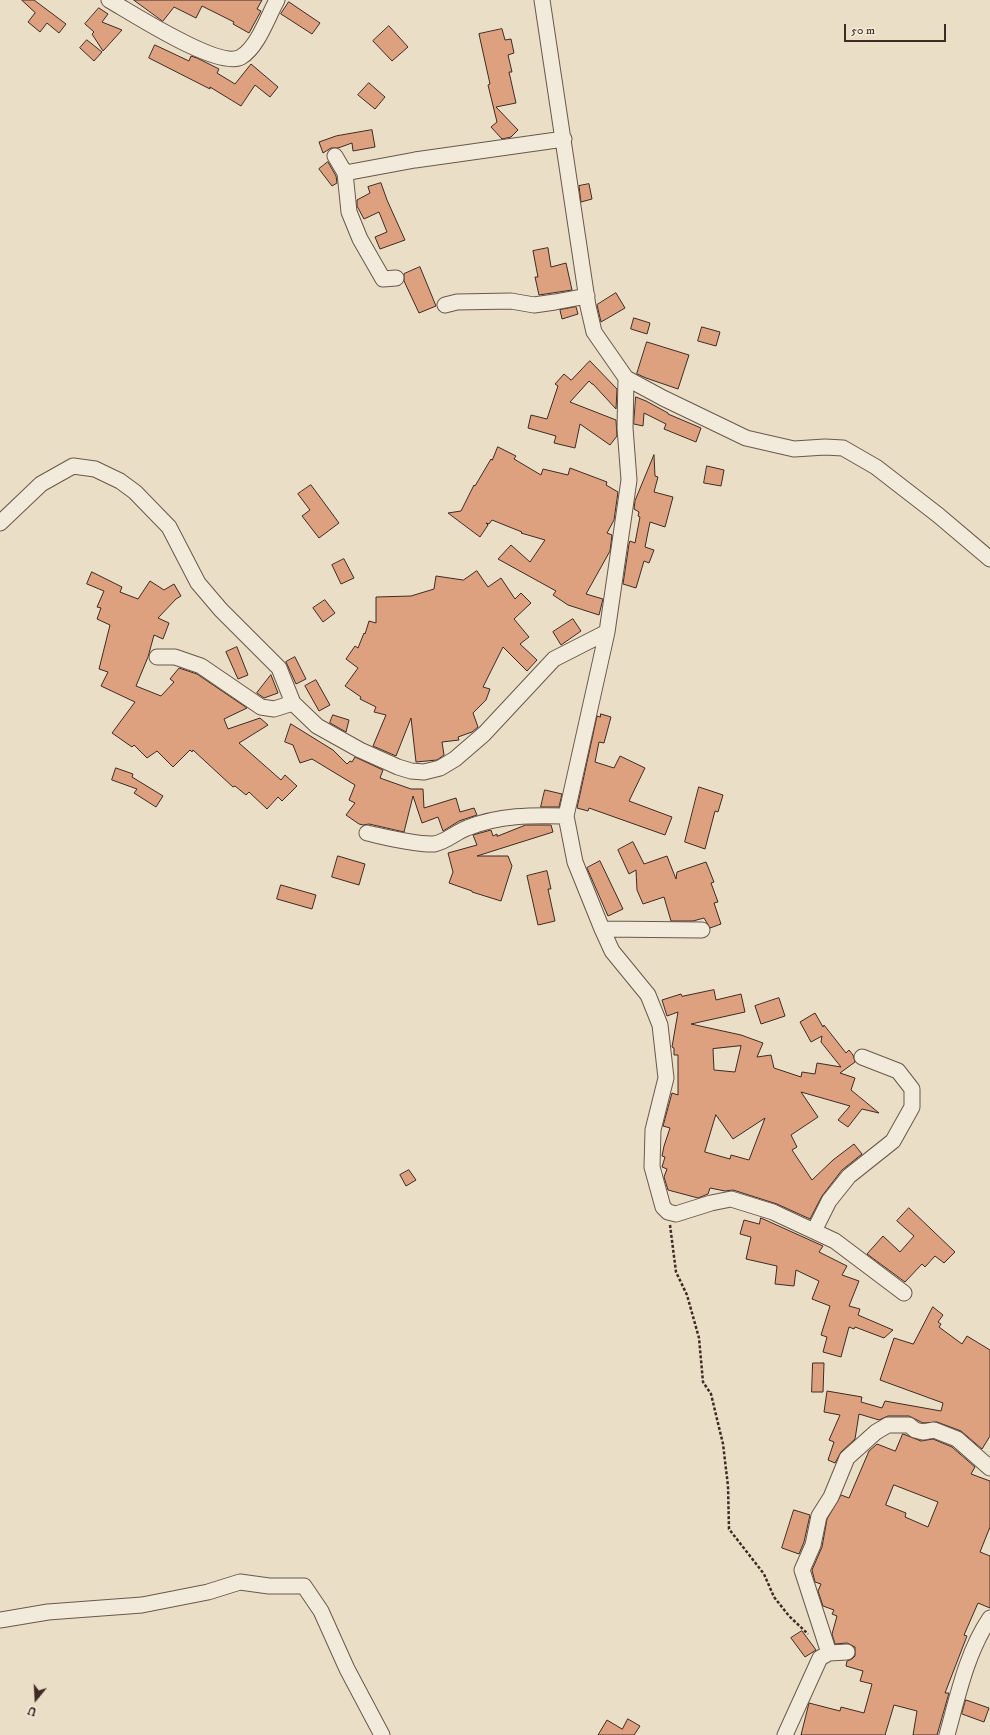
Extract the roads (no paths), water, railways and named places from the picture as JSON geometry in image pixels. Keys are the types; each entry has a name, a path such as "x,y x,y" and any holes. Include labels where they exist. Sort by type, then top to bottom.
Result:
{"street":[{"path":"109,0 184,43 228,60 241,57 255,43 276,0"},
{"path":"542,0 587,296 594,332 626,378 663,398 746,438 794,449 825,447 843,448 876,467 938,515 990,559"},
{"path":"345,173 415,160 564,139"},
{"path":"335,156 345,173 349,212 360,240 383,279 396,278"},
{"path":"445,305 458,302 505,301 534,305 587,296"},
{"path":"626,378 625,428 629,480 607,632 566,816 576,862 602,929 612,951 648,995 660,1025 666,1078 653,1130 652,1167 663,1207 668,1212 676,1214 711,1203 731,1199 773,1212 835,1241 904,1293"},
{"path":"0,523 41,484 73,466 95,469 120,481 135,492 169,527 198,583 221,610 279,668 293,703 316,726 360,750 398,767 424,772 440,768 455,759 484,734 554,659 607,632"},
{"path":"157,657 175,657 200,666 262,707 274,709 293,703"},
{"path":"367,833 392,839 434,844 449,838 466,828 492,820 532,814 566,816"},
{"path":"602,929 702,930"},
{"path":"814,1231 829,1201 849,1176 893,1141 912,1107 912,1089 898,1071 862,1057"},
{"path":"828,1648 802,1570 813,1545 819,1516 831,1497 847,1458 876,1432 888,1425 909,1425 915,1430 923,1432 934,1430 957,1439 990,1468"},
{"path":"0,1620 48,1612 142,1605 208,1592 240,1582 269,1586 304,1586 321,1611 347,1669 382,1735"},
{"path":"947,1735 969,1659 980,1632 990,1618"},
{"path":"828,1648 847,1652"},
{"path":"785,1735 816,1663 828,1648"}]}
